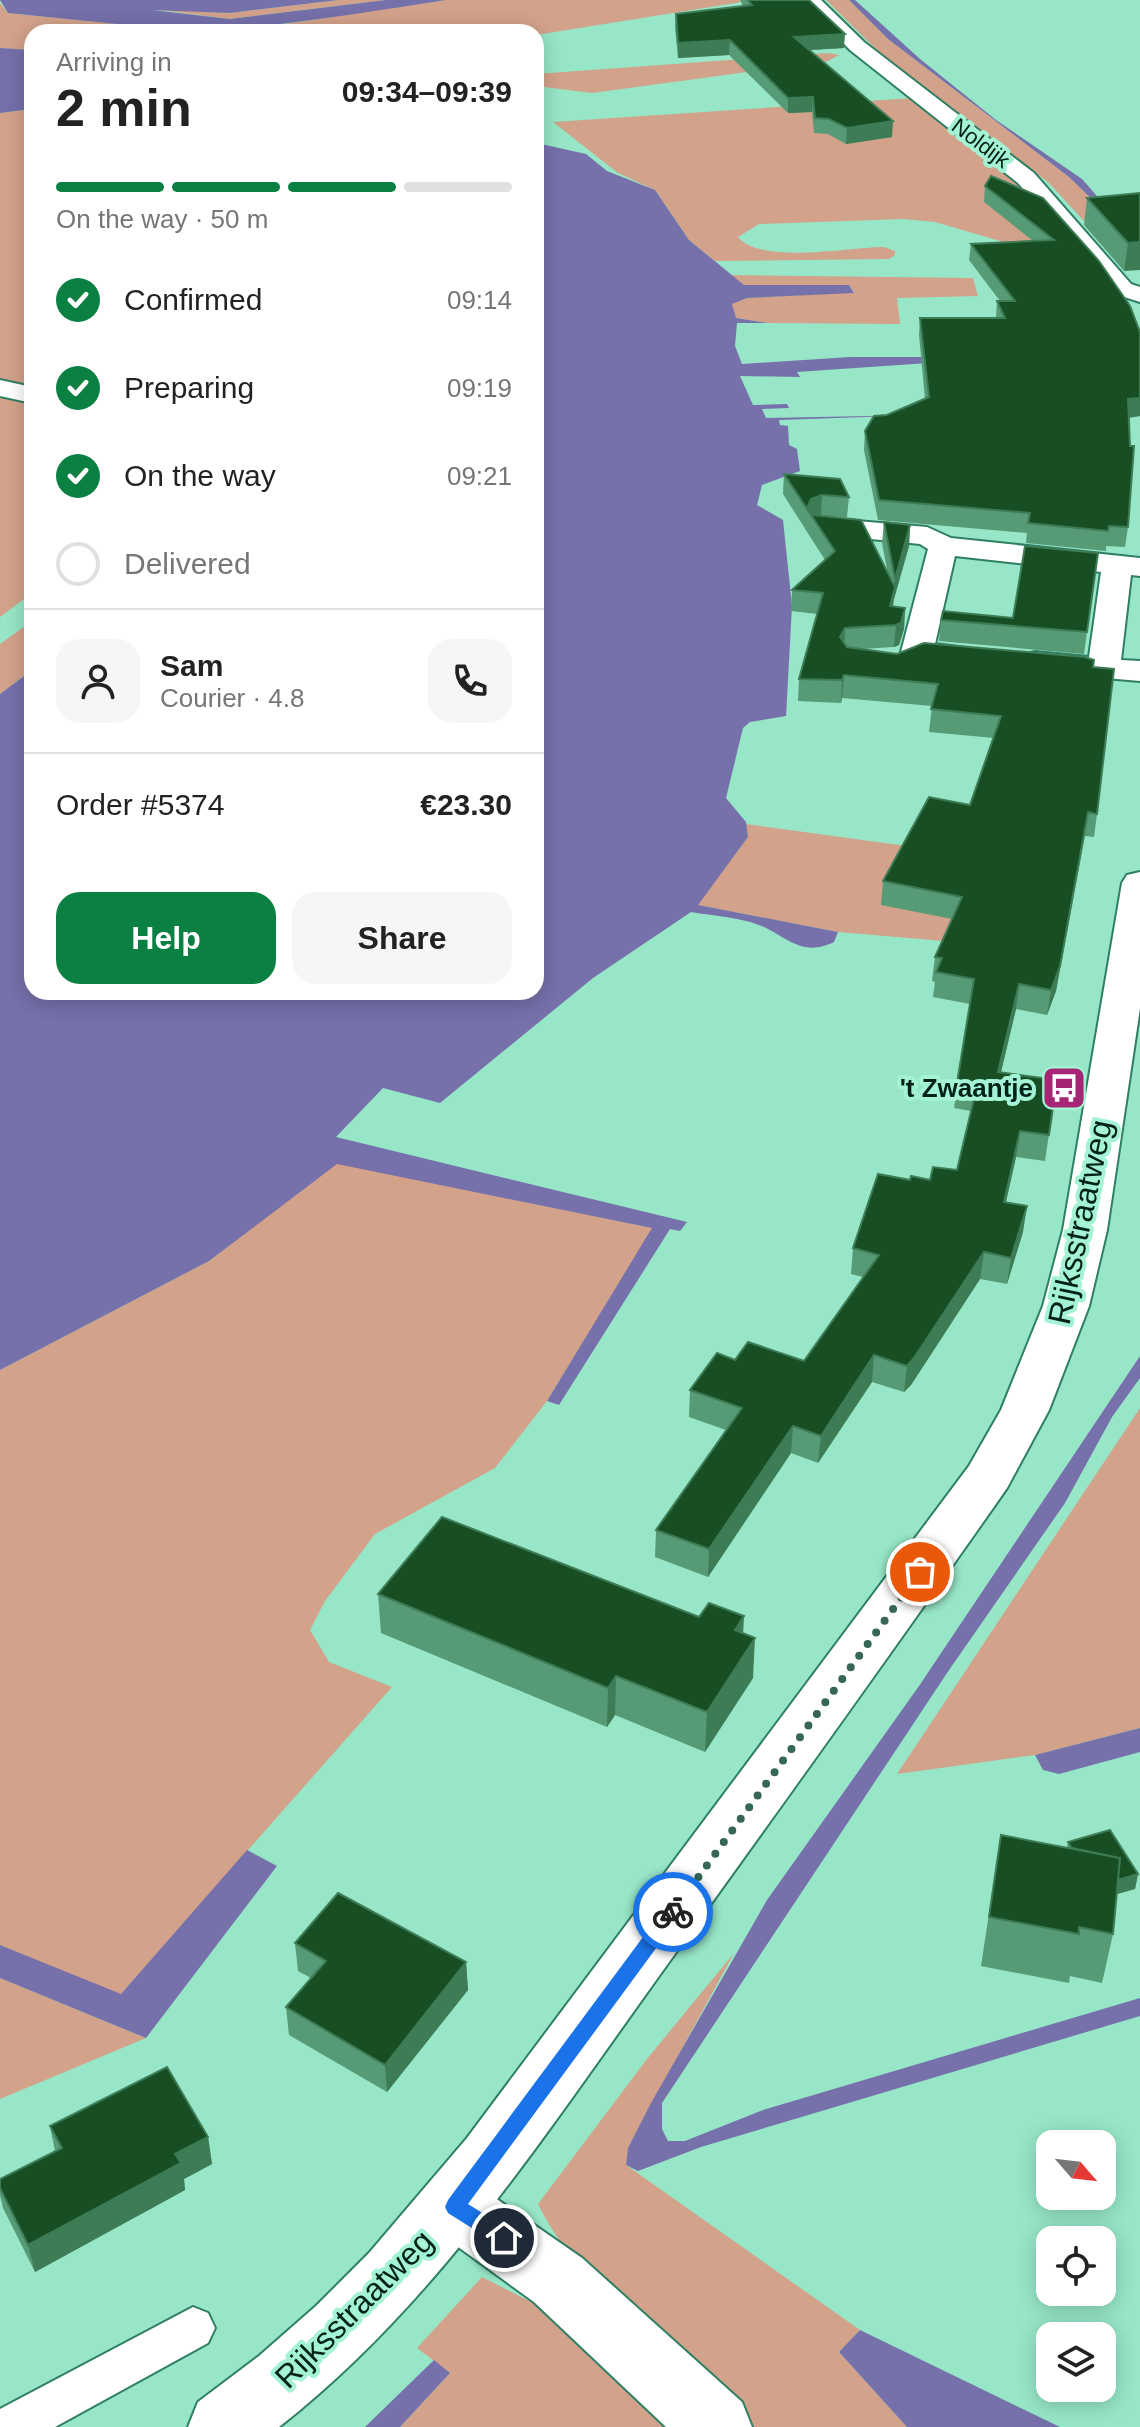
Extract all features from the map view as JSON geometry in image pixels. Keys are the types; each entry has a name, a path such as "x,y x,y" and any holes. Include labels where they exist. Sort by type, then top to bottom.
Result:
{"street":[{"name":"Noldijk","path":"811,0 857,46 1026,178 1123,289 1140,295"},
{"path":"0,388 24,393"},
{"path":"822,527 927,536 943,546 1129,566 1104,668"},
{"path":"917,652 943,546"},
{"path":"883,662 896,663 917,652 1140,671"},
{"name":"Rijksstraatweg","path":"223,2427 258,2402 345,2327 455,2207 903,1596 996,1463 1025,1410 1066,1306 1085,1230 1132,988 1140,883"},
{"path":"455,2207 504,2238 558,2280 717,2427"}],"lane":[{"path":"11,2427 193,2328"}],"shaded area":[{"path":"0,0 338,0 230,13 152,10 230,19 386,0 446,0 279,24 117,24 8,13"},
{"path":"338,0 386,0 230,19 152,9 230,13"},
{"path":"446,0 742,2 544,34 544,24 284,24"},
{"path":"826,0 849,0 888,39 1069,177 1096,203 1084,221 1049,183 887,60"},
{"path":"849,0 855,0 920,59 996,120 1082,179 1103,203 1096,203 1069,177 888,39"},
{"path":"0,3 8,13 118,24 24,24 24,50 0,48"},
{"path":"0,48 24,50 24,110 0,113"},
{"path":"828,53 839,55 828,61 592,93 544,87 544,73"},
{"path":"914,98 1017,176 1073,241 1017,246 935,222 903,219 759,224 738,237 749,245 766,250 807,252 884,247 895,251 895,255 889,259 715,261 689,240 655,190 618,173 553,122"},
{"path":"24,110 24,385 0,380 0,113"},
{"path":"544,145 586,154 607,171 655,190 689,240 744,285 849,285 854,293 747,298 732,304 736,318 768,323 737,323 735,346 742,364 850,357 1015,357 797,372 800,377 740,376 753,405 787,404 789,408 762,409 766,418 922,415 779,420 780,425 788,426 789,445 797,449 800,471 762,485 757,505 783,520 792,606 786,716 750,722 743,728 726,798 746,822 748,837 698,905 838,932 834,942 812,948 803,947 751,922 691,912 593,978 440,1103 383,1088 336,1137 687,1222 680,1231 670,1229 559,1405 547,1401 652,1228 337,1164 209,1261 0,1370 0,694 24,676 24,1000 544,1000"},
{"path":"730,275 973,278 978,296 897,298 900,324 768,323 736,318 731,304 747,298 854,292 849,285 744,285"},
{"path":"0,395 24,400 24,599 0,617"},
{"path":"24,627 24,676 0,694 0,644"},
{"path":"746,824 950,852 956,942 838,932 697,905 748,837"},
{"path":"337,1163 653,1228 547,1401 495,1468 375,1534 325,1601 310,1630 329,1662 392,1687 121,1994 115,1993 0,1945 0,1370 209,1261"},
{"path":"1140,1356 1140,1378 1112,1417 1065,1503 947,1673 662,2103 662,2129 668,2141 685,2141 763,2110 1140,1998 1140,2016 701,2147 638,2171 626,2165 628,2148 651,2103 767,1900 919,1686"},
{"path":"1140,1408 1140,1728 1035,1755 897,1774"},
{"path":"1140,1728 1140,1752 1059,1774 1043,1770 1035,1755"},
{"path":"247,1850 277,1866 146,2038 0,1978 0,1945 121,1994"},
{"path":"734,1953 628,2148 626,2165 860,2330 839,2352 907,2427 749,2427 605,2296 556,2236 538,2204 647,2059"},
{"path":"0,1978 146,2038 0,2099"},
{"path":"482,2277 543,2308 674,2427 400,2427 450,2373 417,2348"},
{"path":"860,2330 1060,2427 907,2427 839,2352"},
{"path":"434,2360 450,2373 400,2427 365,2427"}],"building":[{"path":"748,0 809,0 845,34 794,37 893,121 847,128 829,119 815,118 813,97 788,98 730,40 678,43 676,14 752,5"},
{"path":"991,176 1043,198 1099,261 1130,306 1140,332 1140,398 1128,399 1130,446 1134,446 1128,527 1109,526 1108,531 1028,523 1030,513 879,500 865,431 874,416 887,415 929,397 920,318 1005,318 997,301 1015,301 971,244 1054,240 985,186"},
{"path":"1140,193 1140,242 1128,243 1087,198"},
{"path":"784,474 840,479 849,497 822,495 811,499 807,508 813,515 861,520 895,587 890,606 905,608 901,623 896,625 845,628 840,637 847,647 897,654 924,643 1085,657 1094,660 1093,667 1114,669 1097,814 1088,812 1060,966 1051,990 1019,984 998,1072 1057,1080 1049,1135 1020,1131 1004,1202 1027,1206 1011,1258 984,1252 907,1366 874,1355 821,1436 793,1426 709,1549 656,1530 742,1408 690,1390 717,1353 735,1360 748,1342 804,1361 879,1255 853,1248 878,1174 930,1180 933,1167 957,1170 977,1086 957,1083 974,979 936,972 942,958 935,957 962,897 883,881 929,797 970,805 1001,716 931,709 938,684 844,675 842,680 799,679 823,593 792,590 835,551"},
{"path":"884,522 910,525 895,579"},
{"path":"1025,546 1098,553 1087,632 941,620 943,611 1013,618"},
{"path":"442,1517 699,1617 709,1603 744,1616 735,1630 755,1638 707,1712 616,1676 608,1688 378,1594"},
{"path":"1110,1830 1138,1874 1118,1880 1120,1858 1072,1848 1068,1842"},
{"path":"1001,1835 1120,1858 1113,1934 1079,1927 1079,1934 989,1917"},
{"path":"338,1893 466,1962 385,2065 286,2007 326,1961 295,1943"},
{"path":"167,2067 208,2137 175,2154 181,2163 28,2245 0,2188 0,2179 62,2148 50,2126"}],"way so far":[{"path":"673,1912 920,1572"}],"place":[{"name":"'t Zwaantje","path":"1064,1088"}],"route":[{"path":"504,2238 455,2207 673,1912"}]}
